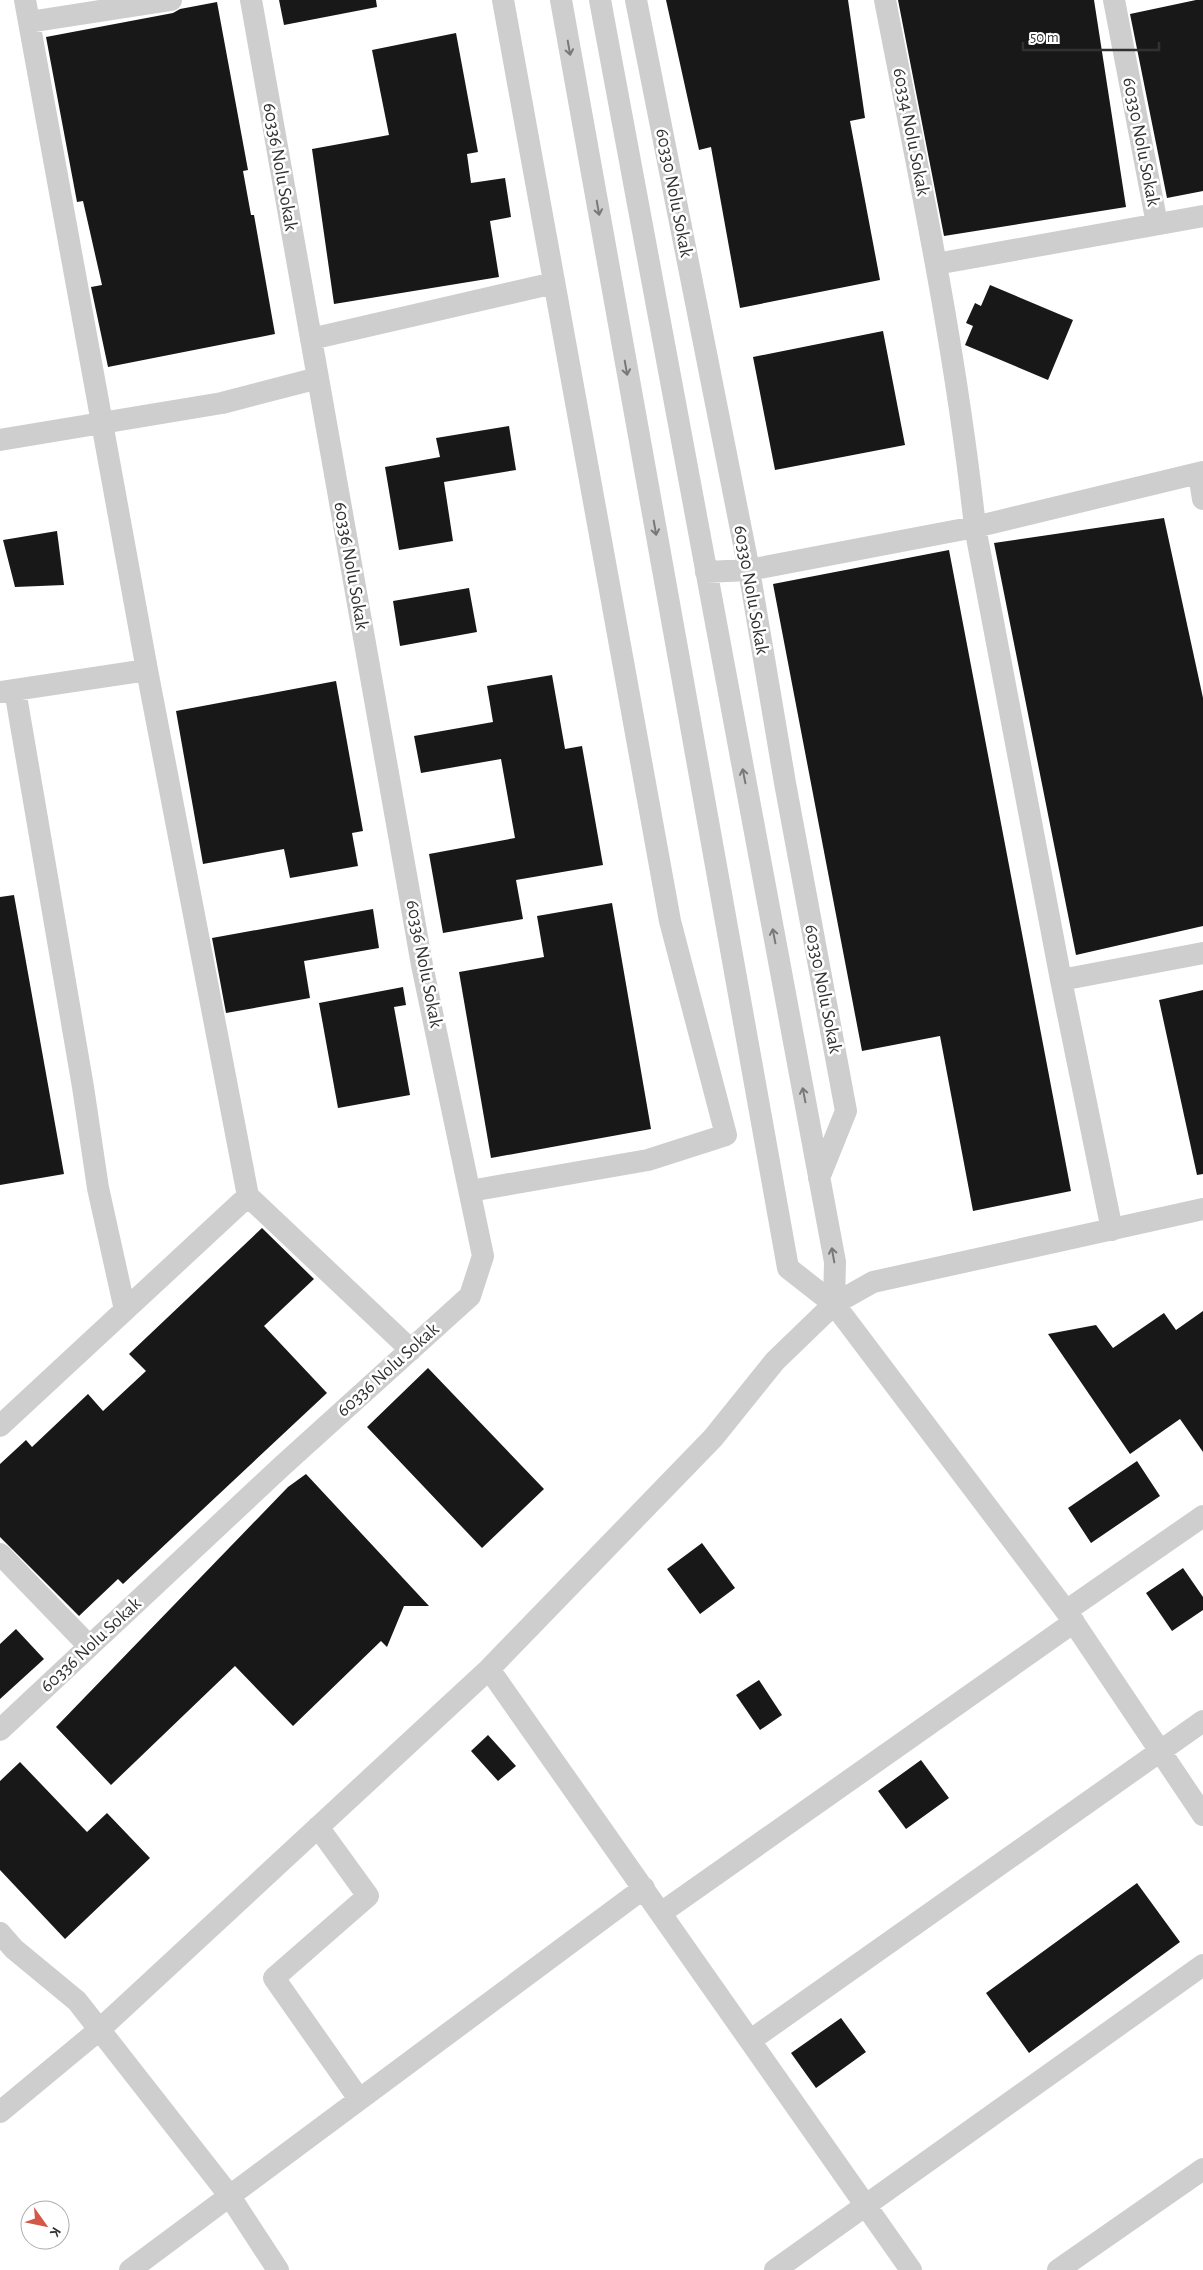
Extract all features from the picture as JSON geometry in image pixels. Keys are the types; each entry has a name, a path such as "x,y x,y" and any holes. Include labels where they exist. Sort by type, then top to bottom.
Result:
{"street":[{"path":"25,0 147,670 248,1196 411,1350"},
{"path":"29,22 171,0"},
{"name":"60336 Nolu Sokak","path":"0,1730 281,1467 470,1296 483,1256 422,965 250,0"},
{"path":"470,1192 648,1160 726,1136 670,921 503,0"},
{"path":"561,0 788,1268 834,1304 1070,1617 1203,1815"},
{"path":"600,0 835,1262 834,1304"},
{"name":"60330 Nolu Sokak","path":"636,0 749,570 784,783 846,1111 819,1178"},
{"name":"60334 Nolu Sokak","path":"885,0 936,264 967,452 976,527 1061,980 1112,1230"},
{"name":"60330 Nolu Sokak","path":"1118,1 1157,224"},
{"path":"936,264 1203,216"},
{"path":"311,339 554,283"},
{"path":"0,440 222,403 318,378"},
{"path":"706,572 749,570 976,527 1201,473 1203,499"},
{"path":"125,1310 98,1188 82,1077 7,691 147,670"},
{"path":"1061,980 1203,953"},
{"path":"0,1426 248,1196"},
{"path":"0,2112 99,2030 489,1668 713,1438 775,1361 834,1304 873,1282 1203,1209"},
{"path":"661,1913 1070,1617 1203,1516"},
{"path":"0,1554 89,1646"},
{"path":"489,1668 912,2270"},
{"path":"751,2040 1203,1721"},
{"path":"318,1827 368,1896 274,1978 359,2099"},
{"path":"130,2270 229,2194 644,1888"},
{"path":"0,1932 14,1948 77,2000 229,2194 278,2270"},
{"path":"775,2270 868,2206 1203,1965"},
{"path":"1058,2270 1203,2169"}],"building":[{"path":"279,0 376,0 377,7 284,25"},
{"path":"666,0 848,0 865,118 850,121 880,280 740,308 711,147 699,150"},
{"path":"898,0 1094,0 1126,207 944,236"},
{"path":"1203,0 1203,191 1167,198 1130,14"},
{"path":"217,2 248,170 243,171 251,215 254,215 275,334 108,367 91,287 102,285 83,201 77,202 46,37 173,13 180,9"},
{"path":"456,33 478,152 467,154 471,183 505,178 511,217 490,221 499,277 334,304 312,149 389,135 372,50"},
{"path":"990,285 1073,320 1048,380 965,345 973,326 966,323 975,303 981,306"},
{"path":"883,331 905,445 775,470 753,357"},
{"path":"509,426 516,470 444,482 453,541 399,550 385,467 440,457 436,438"},
{"path":"1164,518 1203,698 1203,926 1076,955 994,543"},
{"path":"57,531 64,585 15,587 3,540"},
{"path":"949,550 1071,1191 973,1211 940,1036 862,1051 773,584"},
{"path":"469,588 477,632 400,646 393,601"},
{"path":"552,675 565,749 582,746 603,865 516,880 523,919 443,933 429,854 515,838 501,759 421,773 414,736 493,722 487,686"},
{"path":"336,681 363,831 352,833 358,866 290,878 284,849 203,864 176,711"},
{"path":"14,895 64,1174 0,1185 0,897"},
{"path":"612,903 651,1129 491,1158 459,972 544,957 537,916"},
{"path":"373,909 379,948 304,961 310,998 226,1013 212,938"},
{"path":"403,987 406,1005 394,1007 410,1095 338,1108 319,1003"},
{"path":"1203,990 1203,1174 1197,1175 1159,1000"},
{"path":"262,1228 314,1279 264,1326 327,1393 123,1584 118,1579 79,1616 0,1537 0,1464 26,1440 32,1447 88,1394 103,1411 146,1371 129,1354"},
{"path":"1203,1311 1203,1452 1180,1419 1130,1454 1048,1334 1096,1325 1113,1348 1164,1313 1176,1330"},
{"path":"428,1368 544,1489 482,1548 367,1427"},
{"path":"1137,1461 1160,1496 1091,1543 1068,1508"},
{"path":"306,1474 429,1606 404,1606 387,1647 381,1641 293,1726 235,1666 111,1785 56,1727 288,1487"},
{"path":"702,1543 735,1588 700,1614 667,1569"},
{"path":"1183,1568 1203,1597 1203,1610 1172,1631 1146,1593"},
{"path":"16,1629 44,1659 0,1699 0,1644"},
{"path":"759,1680 782,1715 760,1730 736,1695"},
{"path":"488,1735 516,1766 498,1781 471,1751"},
{"path":"921,1760 949,1798 906,1829 878,1791"},
{"path":"20,1762 87,1832 107,1813 150,1858 65,1939 0,1870 0,1781"},
{"path":"1137,1883 1180,1942 1029,2053 986,1993"},
{"path":"841,2018 866,2052 816,2088 791,2053"}]}
